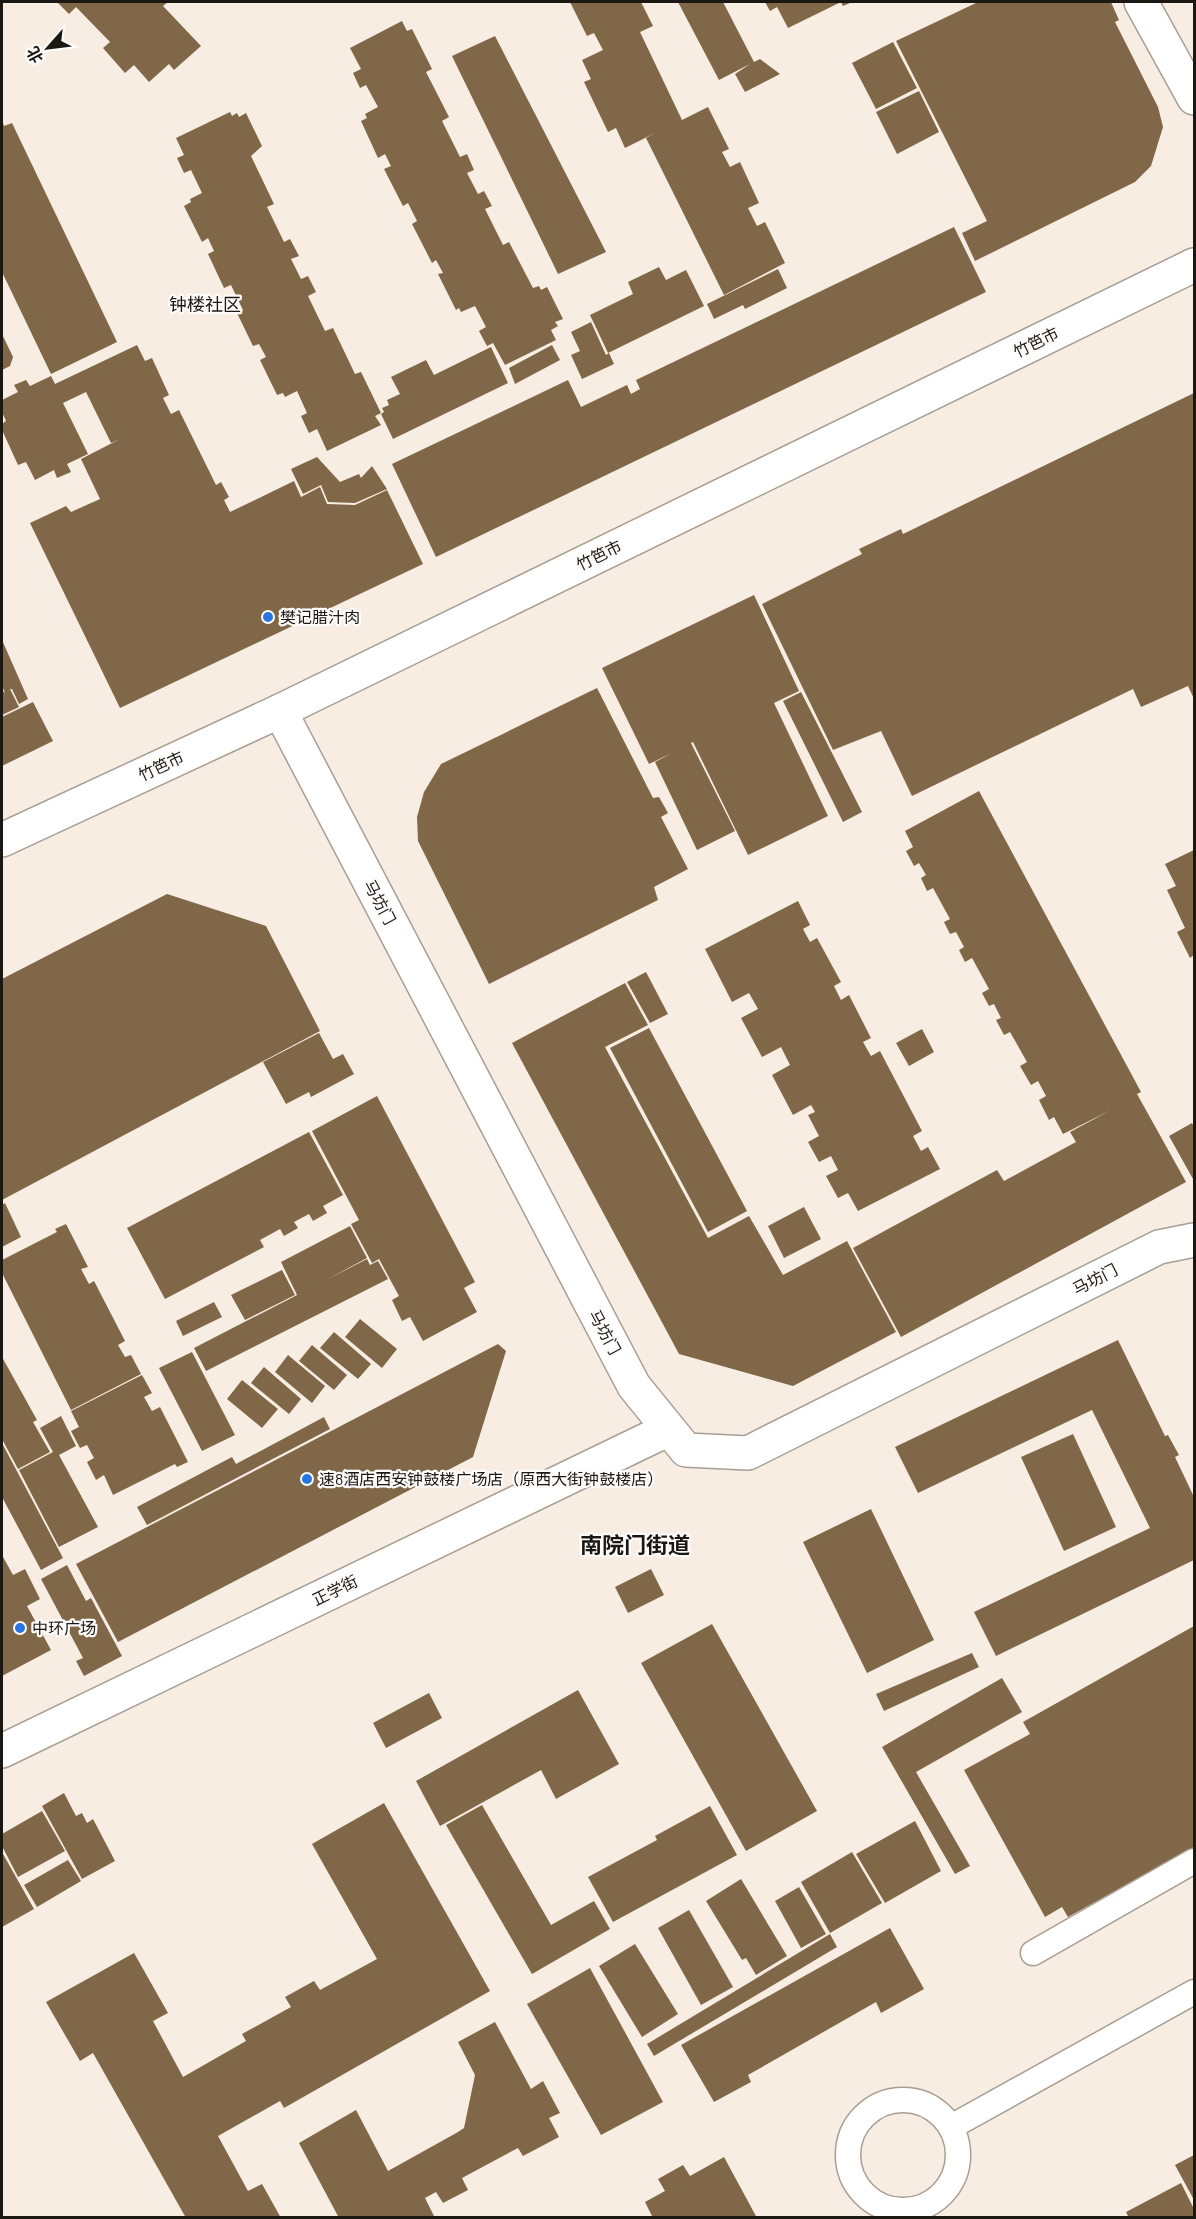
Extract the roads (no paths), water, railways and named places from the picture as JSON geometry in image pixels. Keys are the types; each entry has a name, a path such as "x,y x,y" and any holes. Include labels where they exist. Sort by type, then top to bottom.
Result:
{"street":[{"path":"1141,2 1194,98"},
{"name":"竹笆市","path":"2,840 280,711 1194,265"},
{"name":"马坊门","path":"280,711 634,1386 686,1450 748,1453 1159,1247 1194,1240"},
{"name":"正学街","path":"2,1751 669,1429"}],"lane":[{"path":"1033,1953 1194,1861"},
{"path":"951,2127 1194,1992"},
{"path":"896,2100 918,2102 937,2111 951,2127 958,2148 958,2170 947,2189 931,2204 910,2214 889,2209 869,2199 855,2183 848,2162 850,2141 860,2121 876,2107 896,2100"}],"place":[{"name":"樊记腊汁肉","path":"268,617"},
{"name":"速8酒店西安钟鼓楼广场店（原西大街钟鼓楼店）","path":"307,1479"},
{"name":"中环广场","path":"20,1628"}],"district":[{"name":"钟楼社区","path":"205,305"},
{"name":"南院门街道","path":"635,1545"}]}
